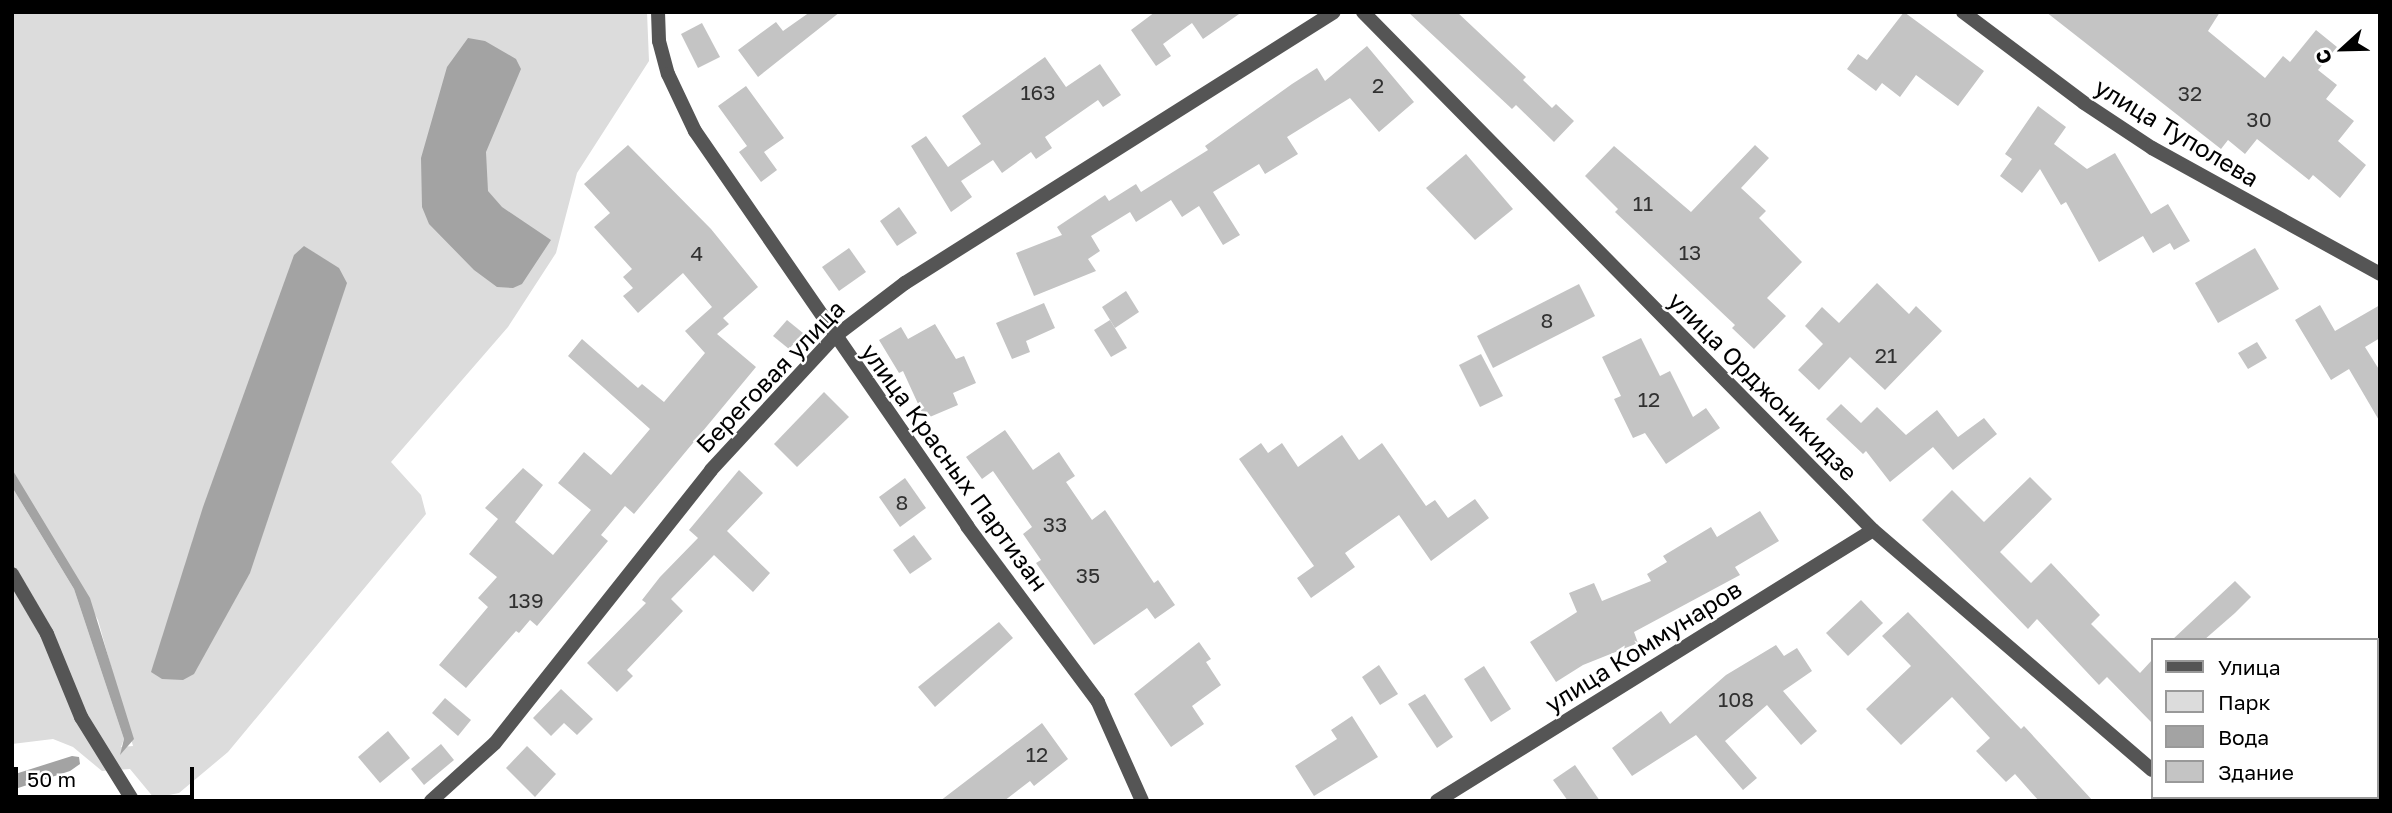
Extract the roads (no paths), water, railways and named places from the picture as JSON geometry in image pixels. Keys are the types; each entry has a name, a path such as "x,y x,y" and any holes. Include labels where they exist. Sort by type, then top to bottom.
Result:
{"street":[{"name":"улица Красных Партизан","path":"658,12 659,41 668,74 691,122 834,337 967,526 1098,702 1142,801"},
{"name":"Береговая улица","path":"430,801 495,743 711,470 834,337 905,284 1334,12"},
{"name":"улица Орджоникидзе","path":"1363,12 1873,530 2150,768"},
{"name":"улица Туполева","path":"1963,12 2084,103 2152,148 2380,274"},
{"name":"улица Коммунаров","path":"1437,801 1873,530"},
{"path":"12,574 47,634 80,717 133,801"}],"water":[{"path":"468,38 485,41 516,59 521,69 486,152 488,191 502,207 551,240 522,284 513,288 497,287 474,270 429,224 422,207 421,158 447,67"},
{"path":"304,246 339,268 347,283 250,573 194,674 183,680 162,679 151,672 203,507 294,255"},
{"path":"12,469 90,598 134,739 120,755 124,739 74,589 12,487"},
{"path":"72,756 79,757 80,764 70,771 12,790 12,775"}]}
